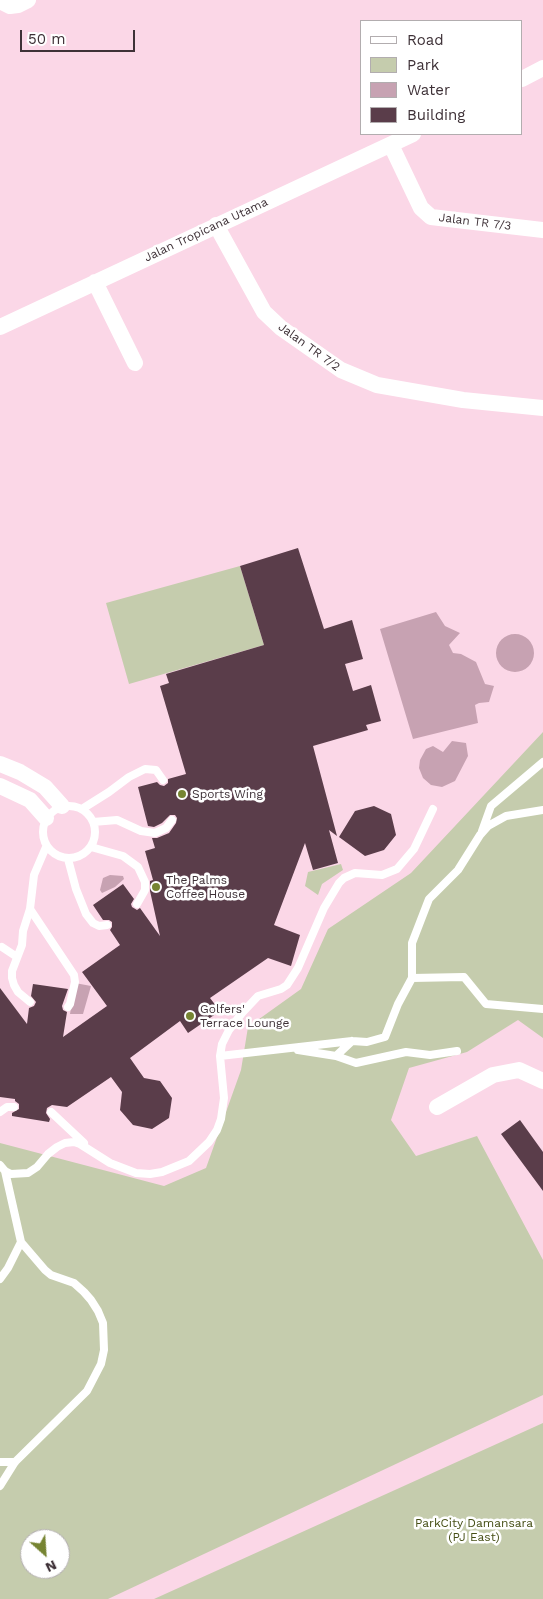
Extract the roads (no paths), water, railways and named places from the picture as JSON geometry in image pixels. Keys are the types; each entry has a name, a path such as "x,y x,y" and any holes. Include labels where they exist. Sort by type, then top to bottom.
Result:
{"street":[{"path":"0,1 10,6 18,5 28,0"},
{"path":"523,78 543,68"},
{"name":"Jalan Tropicana Utama","path":"0,327 411,135"},
{"name":"Jalan TR 7/3","path":"391,145 421,208 431,217 543,230"},
{"name":"Jalan TR 7/2","path":"216,225 264,312 281,328 341,370 377,385 463,400 543,408"},
{"path":"95,282 135,363"},
{"path":"0,764 20,772 45,787 62,806"},
{"path":"0,786 30,800 46,818"},
{"path":"437,1107 493,1075 519,1070 543,1081"}],"lane":[{"path":"480,835 491,806 543,762"},
{"path":"82,809 129,777 145,769 156,770 163,780"},
{"path":"62,806 82,809 93,822 95,830 91,847 85,853 68,859 52,853 46,847 42,833 46,818 52,811 62,806"},
{"path":"3,1168 16,1175 28,1173 37,1167 48,1154 65,1142 80,1144 110,1163 136,1172 150,1174 162,1172 188,1161 209,1142 217,1130 221,1119 224,1098 220,1056 224,1038 247,1007 258,996 281,989 292,979 324,908 339,883 344,878 354,874 382,875 397,869 414,849 433,809"},
{"path":"220,1056 352,1041 367,1042 385,1038 398,1004 412,978 412,943 429,899 458,870 480,835 488,826 506,816 543,810"},
{"path":"93,822 117,820 150,833 162,830 172,820"},
{"path":"30,1002 18,992 12,978 30,909 34,875 46,847"},
{"path":"91,847 123,856 138,867 145,882 145,890 137,904"},
{"path":"68,859 76,889 86,914 93,923 99,926 107,925"},
{"path":"30,909 74,975 68,1007"},
{"path":"2,947 17,957"},
{"path":"412,978 464,977 486,1004 543,1009"},
{"path":"336,1056 352,1041"},
{"path":"287,1048 336,1056 356,1063 406,1052 430,1055 457,1051"},
{"path":"0,1112 7,1107 14,1107"},
{"path":"51,1112 92,1152"},
{"path":"0,1486 15,1462 87,1392 101,1364 104,1350 103,1324 91,1300 74,1283 51,1275 44,1270 21,1242 3,1168"},
{"path":"0,1279 8,1268 21,1242"},
{"path":"0,1462 15,1462"}],"water":[{"path":"436,612 445,626 460,633 449,645 453,653 461,654 476,662 485,684 494,686 489,702 475,705 478,723 413,739 380,629"},
{"path":"515,634 528,640 534,653 528,666 515,672 502,666 496,653 502,640"},
{"path":"452,741 466,743 468,756 455,781 442,787 431,785 423,778 419,768 420,760 426,749 433,746 443,752"},
{"path":"110,875 123,876 124,879 115,887 102,893 100,890 103,878"},
{"path":"75,983 91,986 83,1014 70,1014"}],"place":[{"name":"Sports Wing","path":"182,794"},
{"name":"The Palms Coffee House","path":"156,887"},
{"name":"Golfers' Terrace Lounge","path":"190,1016"}],"park label":[{"name":"ParkCity Damansara (PJ East)","path":"474,1530"}]}
